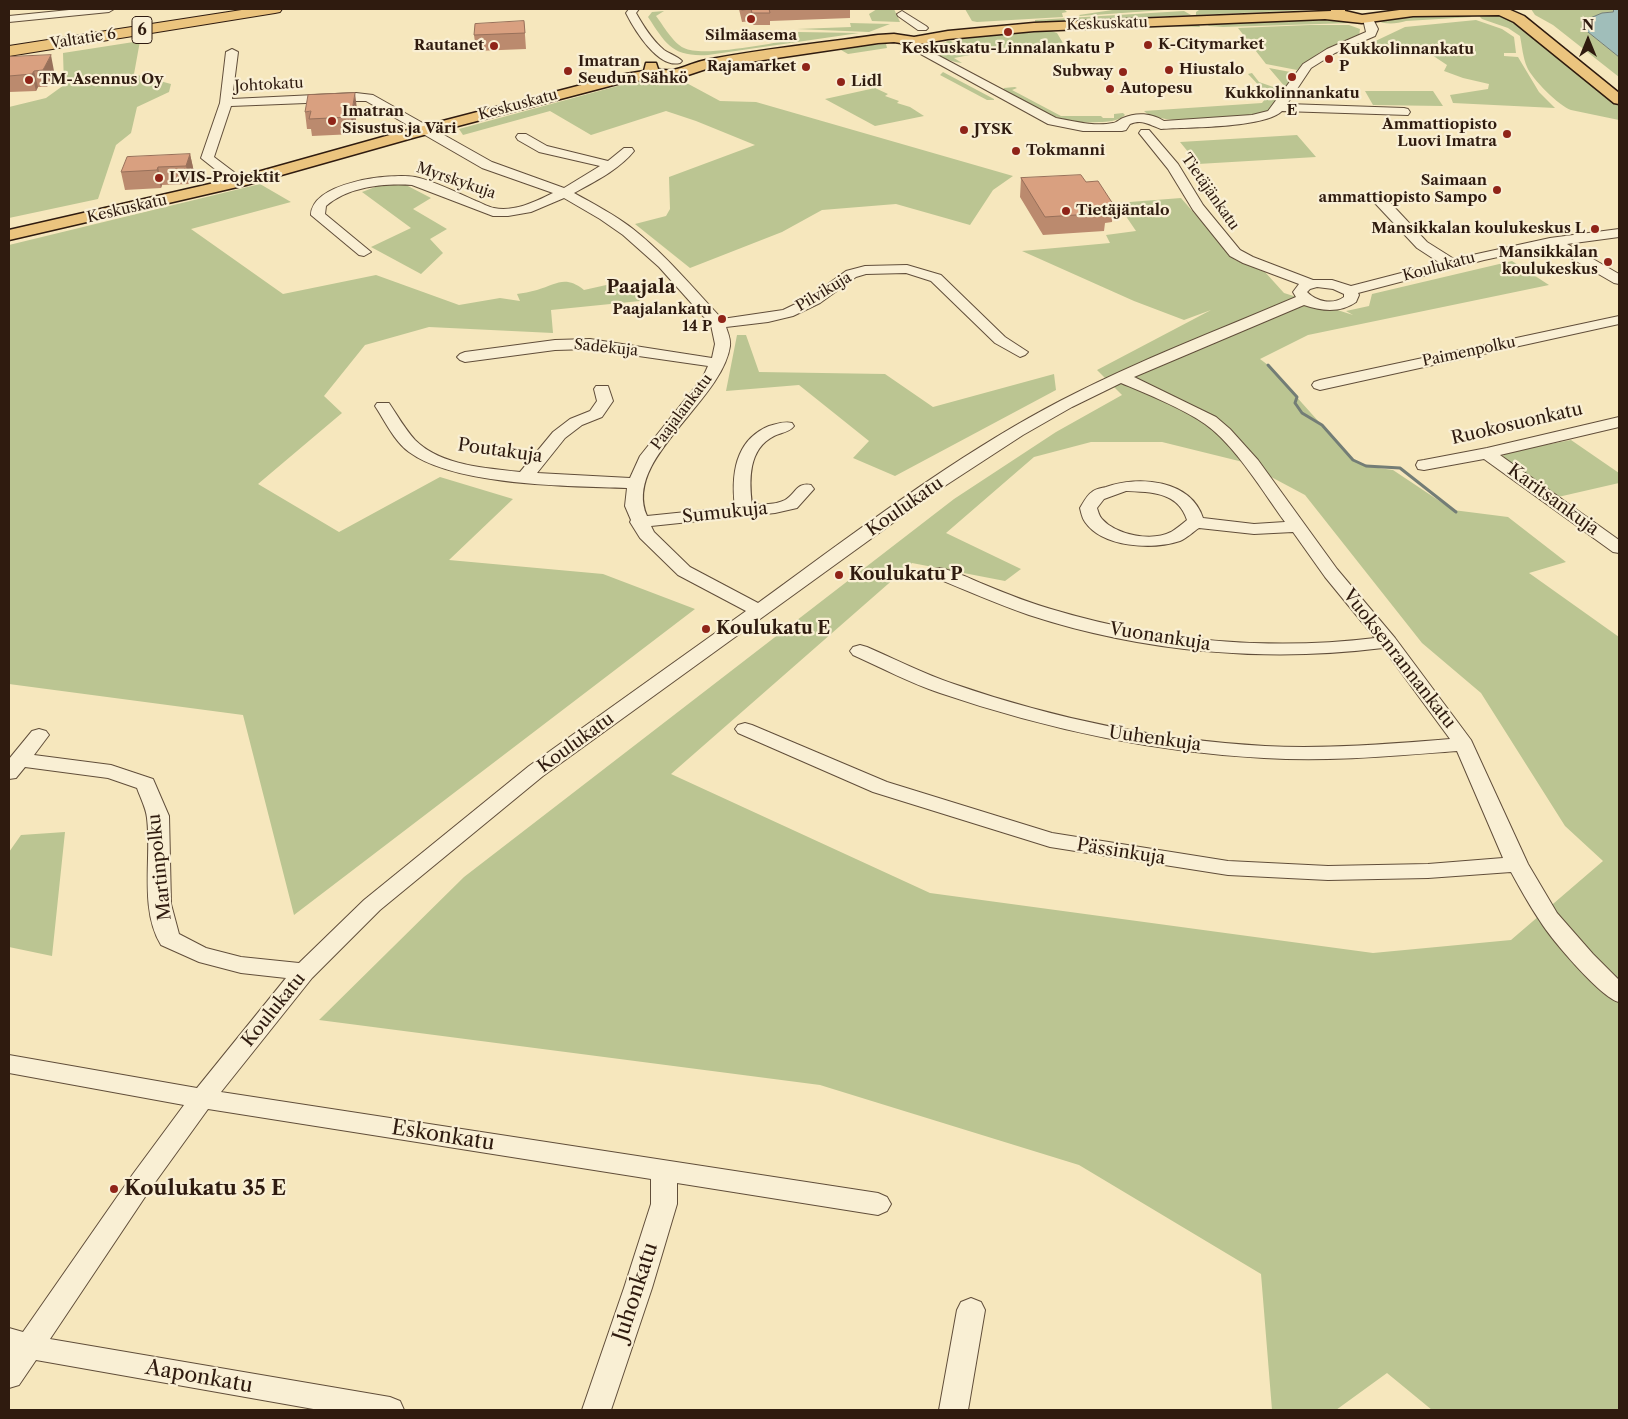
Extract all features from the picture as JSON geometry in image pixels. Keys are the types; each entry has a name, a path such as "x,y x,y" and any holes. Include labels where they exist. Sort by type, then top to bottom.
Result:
{"highway":[{"name":"Valtatie 6","path":"9,44 235,9"},
{"name":"Valtatie 6","path":"9,51 275,9"}],"main road":[{"path":"1373,13 1402,9"},
{"path":"1373,13 1518,11 1522,9 1524,14 1549,28 1619,83"},
{"path":"1498,10 1519,19 1619,100"},
{"name":"Keskuskatu","path":"898,27 926,34 1057,26 1373,13"},
{"path":"683,65 706,64 878,39 898,27"},
{"name":"Keskuskatu","path":"9,235 240,182 426,130 620,79 654,68 678,74 683,65"}],"street":[{"path":"9,18 109,9"},
{"path":"626,10 631,13 652,46 664,56 683,65"},
{"path":"626,10 653,58 654,68"},
{"path":"1342,13 1358,22 1364,28 1364,34 1356,40"},
{"path":"1122,127 1121,124 1124,121 1136,118 1152,120 1161,125 1252,119 1272,114 1279,108 1297,78 1307,66 1320,56 1366,37 1372,32 1373,13"},
{"path":"898,27 926,34 924,45 934,57"},
{"path":"898,27 934,57 1052,121 1083,127 1122,127 1131,132 1145,133 1160,130 1162,128 1161,125"},
{"path":"232,52 226,103 207,158 240,182"},
{"name":"Johtokatu","path":"226,103 356,96 369,98 426,130"},
{"path":"1279,108 1404,112"},
{"path":"426,130 487,165 564,193 605,216 628,232 664,264 718,324"},
{"name":"Tietäjänkatu","path":"1145,133 1173,167 1198,207 1235,253 1248,260 1311,284 1332,284 1349,291"},
{"path":"522,137 543,149 610,165"},
{"path":"564,193 610,165 628,151"},
{"name":"Myrskykuja","path":"364,252 318,215 319,206 330,195 384,180 414,181 494,212 510,212 524,210 564,193"},
{"path":"1378,197 1422,244 1450,263"},
{"name":"Koulukatu","path":"1349,291 1450,263 1516,248 1619,233"},
{"path":"1554,242 1619,280"},
{"name":"Pilvikuja","path":"718,324 768,318 788,313 814,300 851,274 865,270 907,269 936,278 1000,340 1020,352"},
{"path":"1311,284 1305,286 1300,292 1304,299 1318,304 1343,304 1351,299 1349,291"},
{"name":"Koulukatu","path":"9,1376 19,1343 202,1099 304,972 372,905 536,771 931,487 1017,432 1066,404 1121,377 1304,299"},
{"name":"Paimenpolku","path":"1320,385 1619,320"},
{"name":"Paajalankatu","path":"718,324 723,344 718,363 705,386 646,460 636,483 634,506 639,522 646,534 684,571 760,611"},
{"name":"Sadekuja","path":"465,357 556,345 590,344 718,363"},
{"name":"Vuoksenrannankatu","path":"1121,377 1156,392 1210,420 1224,432 1252,464 1331,574 1388,642 1464,744 1517,864 1549,918 1585,960 1619,994"},
{"path":"526,476 559,434 576,422 596,414 605,401 602,389"},
{"name":"Poutakuja","path":"383,406 414,449 429,458 472,471 636,483"},
{"name":"Ruokosuonkatu","path":"1424,465 1487,453 1619,422"},
{"path":"744,511 740,486 745,460 757,440 786,426"},
{"name":"Karitsankuja","path":"1487,453 1619,548"},
{"path":"1142,486 1175,494 1187,502 1194,511 1196,522 1189,530 1175,537 1157,541 1136,541 1118,537 1103,530 1093,522 1088,512 1089,503 1096,495 1116,488 1142,486"},
{"name":"Sumukuja","path":"639,522 775,508 791,504 805,489"},
{"path":"1196,522 1254,529 1296,527"},
{"name":"Vuonankuja","path":"940,573 1027,608 1068,620 1182,642 1302,650 1333,649 1388,642"},
{"name":"Uuhenkuja","path":"860,652 945,688 1041,718 1137,739 1264,752 1303,753 1380,751 1464,744"},
{"name":"Pässinkuja","path":"745,729 880,787 1050,840 1228,868 1328,873 1418,872 1517,864"},
{"name":"Martinpolku","path":"14,767 39,735"},
{"name":"Martinpolku","path":"14,767 111,772 146,784 158,816 160,904 168,939 199,954 240,965 304,972"},
{"name":"Eskonkatu","path":"9,1064 202,1099 878,1204"},
{"name":"Juhonkatu","path":"596,1410 638,1288 664,1204 664,1171"},
{"path":"953,1410 971,1310"},
{"name":"Aaponkatu","path":"19,1343 45,1350 390,1410"}],"green space":[{"path":"877,9 894,9 900,22 872,21 869,14"},
{"path":"965,9 1064,9 1067,12 1062,13 1063,17 977,22 972,21"},
{"path":"1119,9 1178,9 1079,15"},
{"path":"1331,9 1196,15 1196,12 1199,10"},
{"path":"1531,9 1614,9 1613,12 1602,13 1589,19 1592,22 1583,28 1619,57 1619,77 1553,25 1535,15"},
{"path":"664,11 656,16 668,34 680,46 693,51 722,50 799,39 798,32 859,33 708,55 686,54 671,47 648,17 652,12"},
{"path":"1184,11 1194,15 1035,22 1035,20"},
{"path":"1461,13 1472,17 1398,23 1383,23 1375,20 1383,18"},
{"path":"1480,13 1507,16 1619,103 1619,120 1571,110 1553,98 1540,85 1527,67 1520,36 1508,28 1482,19"},
{"path":"1326,16 1349,20 1351,23 1223,27 1209,26 1203,22"},
{"path":"1476,20 1502,29 1514,37 1516,53 1504,53 1504,56 1518,57 1539,92 1555,108 1453,103 1450,95 1488,89 1489,84 1444,71 1447,65 1426,51 1403,49 1383,44 1367,45 1405,27"},
{"path":"1202,22 1198,23 1200,27 1068,29"},
{"path":"850,23 890,24 869,32 797,29 851,27"},
{"path":"1349,25 1360,29 1359,36 1320,52 1297,70 1266,64 1238,28"},
{"path":"1051,31 1057,33 1063,43 1019,45 974,54 967,51 954,38"},
{"path":"140,41 134,74 171,84 169,92 137,107 131,133 116,145 98,199 9,218 9,107 46,98 64,85 63,53"},
{"path":"951,41 960,50 970,55 954,58 962,63 947,60 939,56 928,46"},
{"path":"886,44 887,48 848,54 841,50 842,47"},
{"path":"1269,68 1296,73 1286,88"},
{"path":"943,72 994,100 987,100 940,75"},
{"path":"1252,73 1259,82 1279,89 1282,95 1273,107 1263,113 1253,116 1179,120 1152,116 1144,111 1262,103 1268,95 1248,74"},
{"path":"647,78 681,80 720,101 756,102 1013,176 993,190 970,225 896,204 822,210 782,232 690,268 635,224 666,216 670,209 669,177 755,145 666,111 591,135 550,111 463,135 459,129"},
{"path":"875,88 888,94 885,96 899,101 897,103 910,107 924,116 875,126 825,99"},
{"path":"1004,88 1017,88 1012,90 1061,116 1101,116 1103,118 1114,118 1114,114 1123,113 1125,115 1117,120 1102,122 1072,121 1060,118 1037,109 1002,91"},
{"path":"1365,91 1433,91 1443,106 1373,105"},
{"path":"1297,135 1316,157 1198,164 1180,142"},
{"path":"260,184 291,202 191,229 283,294 376,275 459,305 500,298 520,301 517,294 534,291 561,282 577,285 584,290 624,281 640,301 551,310 553,333 429,327 365,345 324,396 342,413 258,484 339,532 440,477 513,499 449,560 603,574 695,609 294,915 243,715 9,684 9,245"},
{"path":"383,184 404,184 431,198 413,209 447,229 430,239 443,253 421,274 371,247 411,228 362,192"},
{"path":"1181,198 1235,260 1265,272 1284,293 1353,315 1346,311 1369,306 1372,294 1512,261 1549,285 1308,335 1260,359 1268,365 1353,460 1371,467 1393,470 1453,510 1508,517 1566,562 1529,573 1619,637 1619,1410 1432,1410 1387,1373 1336,1410 1272,1410 1261,1274 1079,1165 820,1085 319,1020 464,877 954,499 1056,432 1122,395 1097,370 1211,310 1184,320 1134,301 1022,251 1110,243 1106,235 1136,231 1117,203","holes":["1091,442 1162,442 1243,462 1305,495 1422,643 1481,693 1565,826 1603,861 1511,940 1373,953 930,893 671,774 912,563 1005,581 1021,569 946,533 1034,457"]},
{"path":"737,335 746,335 759,372 885,374 933,407 1054,374 1056,390 895,476 853,458 869,441 799,385 726,391"},
{"path":"1571,440 1619,473 1619,483 1558,497 1504,460 1503,453"},
{"path":"65,832 52,956 9,947 9,852 21,835"}],"water":[{"path":"1614,9 1619,9 1619,57 1583,28 1584,24 1592,22 1588,19 1602,13 1613,12"}],"building":[{"path":"751,9 769,9 770,13 752,13"},
{"path":"524,21 525,33 474,35 475,24"},
{"path":"51,55 43,70 34,71 32,74 9,76 9,57"},
{"path":"355,93 351,117 309,119 311,111 305,112 308,95"},
{"path":"190,154 186,166 158,167 157,170 121,172 127,157"},
{"path":"1081,175 1086,182 1098,181 1113,204 1101,205 1106,213 1045,217 1021,178"}],"waterway":[{"path":"1268,365 1297,397 1295,403 1302,413 1322,425 1353,460 1366,466 1400,468 1456,512"}],"place":[{"name":"Silmäasema","path":"751,19"},
{"name":"Keskuskatu-Linnalankatu P","path":"1008,32"},
{"name":"K-Citymarket","path":"1148,45"},
{"name":"Rautanet","path":"494,46"},
{"name":"Kukkolinnankatu P","path":"1329,59"},
{"name":"Rajamarket","path":"806,67"},
{"name":"Hiustalo","path":"1169,70"},
{"name":"Imatran Seudun Sähkö","path":"568,71"},
{"name":"Subway","path":"1123,72"},
{"name":"Kukkolinnankatu E","path":"1292,77"},
{"name":"TM-Asennus Oy","path":"29,80"},
{"name":"Lidl","path":"841,82"},
{"name":"Autopesu","path":"1110,89"},
{"name":"Imatran Sisustus ja Väri","path":"332,121"},
{"name":"JYSK","path":"964,130"},
{"name":"Ammattiopisto Luovi Imatra","path":"1507,134"},
{"name":"Tokmanni","path":"1016,151"},
{"name":"LVIS-Projektit","path":"159,178"},
{"name":"Saimaan ammattiopisto Sampo","path":"1497,190"},
{"name":"Tietäjäntalo","path":"1066,211"},
{"name":"Mansikkalan koulukeskus L","path":"1595,229"},
{"name":"Mansikkalan koulukeskus","path":"1608,262"},
{"name":"Paajalankatu 14 P","path":"722,319"},
{"name":"Koulukatu P","path":"839,575"},
{"name":"Koulukatu E","path":"706,629"},
{"name":"Koulukatu 35 E","path":"114,1189"}],"district":[{"name":"Paajala","path":"641,288"}]}
